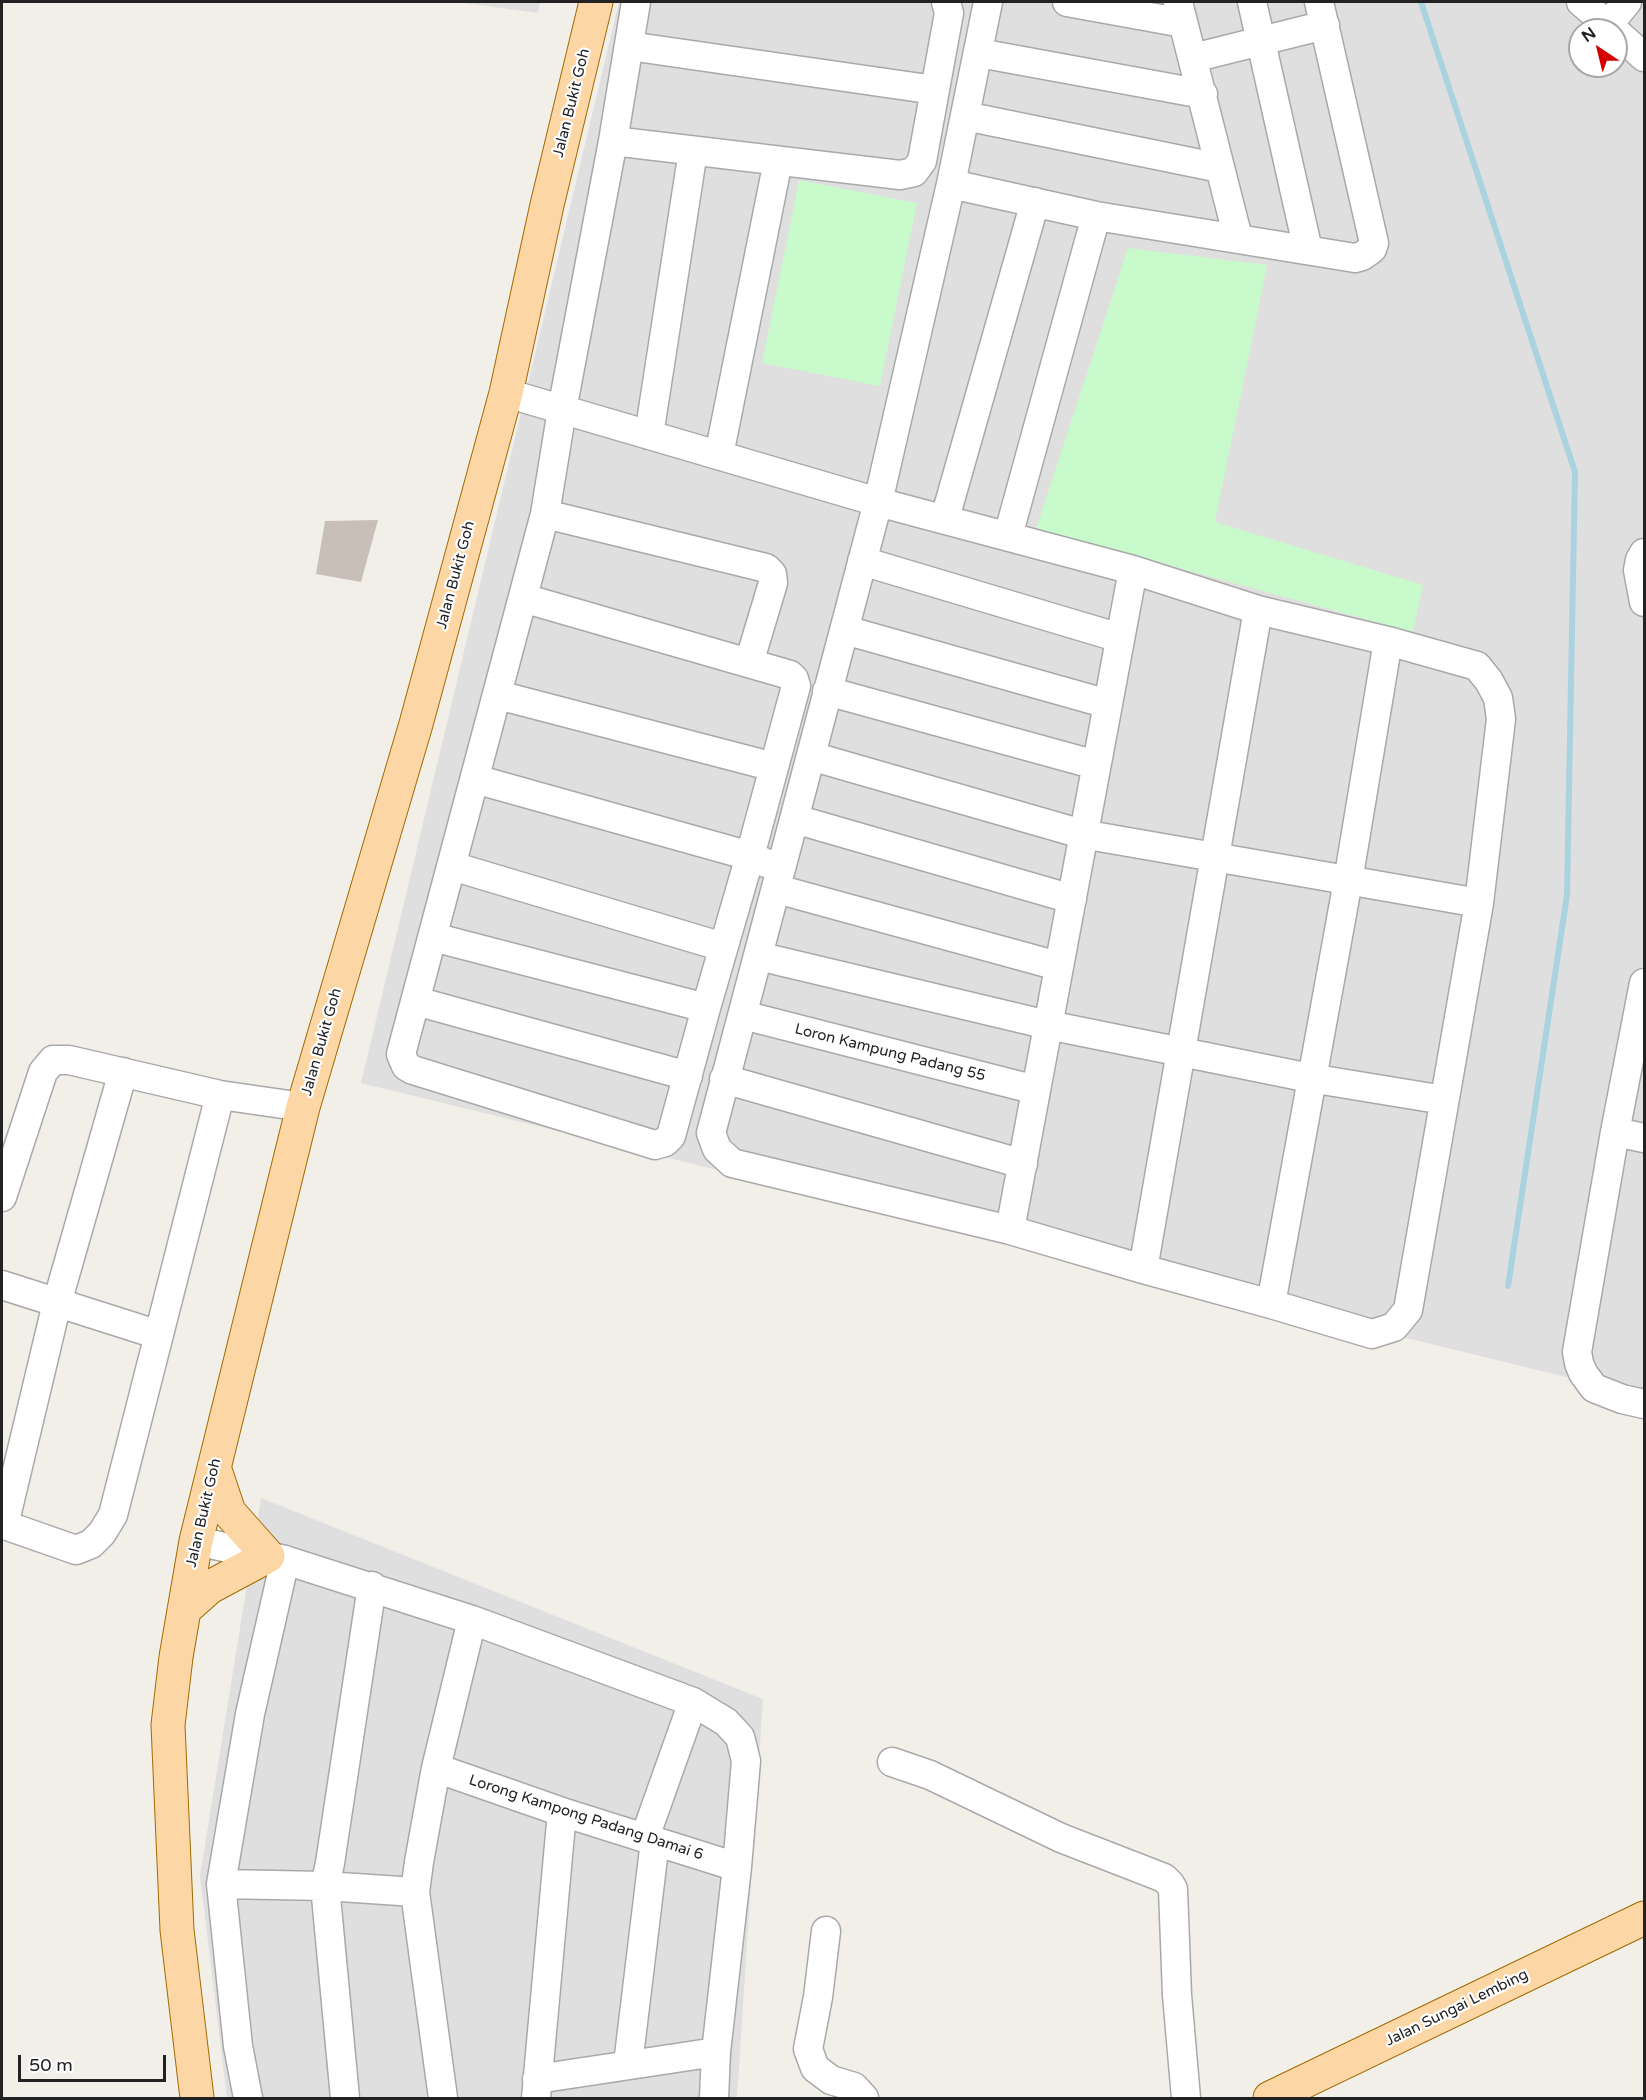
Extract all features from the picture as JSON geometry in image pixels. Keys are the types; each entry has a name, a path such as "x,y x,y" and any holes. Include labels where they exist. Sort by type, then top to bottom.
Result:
{"main road":[{"name":"Jalan Bukit Goh","path":"197,2098 177,1930 169,1794 168,1725 176,1657 196,1541 303,1107 416,724 506,393 596,2"},
{"path":"184,1610 210,1587 276,1558 229,1512 214,1467"},
{"name":"Jalan Sungai Lembing","path":"1270,2098 1644,1918"}],"street":[{"path":"523,598 790,675 796,686 671,1136 665,1142 655,1145 412,1070 406,1066 401,1054 545,514 636,2"},
{"path":"613,141 900,175 914,172 922,161 949,13 946,2"},
{"path":"506,393 878,502 945,518 1133,570 1258,610 1388,641 1477,666 1489,681 1498,698 1501,719 1479,903 1408,1310 1394,1327 1372,1334 1010,1230 732,1163 717,1149 711,1132 878,502 951,184 988,2"},
{"path":"1067,2 1180,12 1203,94 1238,238"},
{"path":"1252,2 1308,250"},
{"path":"1581,2 1599,18"},
{"path":"1618,18 1627,2"},
{"path":"951,184 1096,216 1355,258 1368,253 1374,243 1322,14 1262,41 1193,58"},
{"path":"1628,43 1644,57"},
{"path":"629,46 934,90"},
{"path":"979,53 1203,94"},
{"path":"965,116 1220,168"},
{"path":"649,435 693,151"},
{"path":"719,455 778,161"},
{"path":"945,518 1035,202"},
{"path":"1008,536 1096,216"},
{"path":"545,514 766,568 772,574 773,583 749,663"},
{"path":"1644,553 1638,570 1644,602"},
{"path":"862,561 1120,638"},
{"path":"1010,1230 1133,570"},
{"path":"1143,1269 1258,610"},
{"path":"845,630 1108,704"},
{"path":"1271,1304 1348,881 1388,641"},
{"path":"827,691 1096,765"},
{"path":"498,695 774,766"},
{"path":"811,756 1082,834 1479,903"},
{"path":"475,779 750,856 779,879 1058,966"},
{"path":"795,819 1072,899"},
{"path":"452,867 723,947"},
{"path":"434,937 706,1008"},
{"path":"758,956 1048,1025 1180,1053 1444,1100"},
{"path":"1644,983 1615,1132 1577,1352 1583,1373 1594,1388 1622,1399 1644,1404"},
{"path":"416,1001 688,1076"},
{"name":"Loron Kampung Padang 55","path":"743,1015 1036,1090"},
{"path":"2,1197 43,1072 53,1060 69,1060 220,1095 303,1107"},
{"path":"123,1072 57,1303 3,1525 76,1550 91,1544 102,1533 112,1515 220,1095"},
{"path":"724,1079 1023,1164"},
{"path":"1615,1132 1644,1138"},
{"path":"2,1285 159,1335"},
{"path":"196,1541 276,1558 372,1586 472,1620 693,1702 726,1722 740,1737 746,1761 737,1867 716,2052 714,2098"},
{"path":"248,2098 238,2046 221,1884 276,1558"},
{"path":"345,2098 325,1886 372,1586"},
{"path":"443,2098 415,1892 418,1862 436,1767 472,1620"},
{"path":"628,2064 650,1839 693,1702"},
{"path":"892,1762 930,1775 1061,1838 1164,1878 1170,1884 1173,1889 1177,1995 1186,2098"},
{"name":"Lorong Kampong Padang Damai 6","path":"436,1767 562,1812 737,1867"},
{"path":"562,1812 536,2089 628,2064 716,2052"},
{"path":"221,1884 325,1886 415,1892"},
{"path":"826,1931 818,1997 808,2049 815,2068 831,2080 854,2087 864,2098"}],"shaded area":[{"path":"457,2 540,2 538,13"},
{"path":"619,2 1644,2 1644,1396 361,1083"},
{"path":"261,1498 763,1699 737,2098 227,2098 200,1876"}],"green space":[{"path":"799,180 917,203 880,386 762,363"},
{"path":"1128,248 1267,265 1215,522 1423,585 1413,632 1036,529"}],"building":[{"path":"378,520 361,582 316,574 325,521"}],"waterway":[{"path":"1421,2 1575,472 1567,895 1508,1286"}]}
